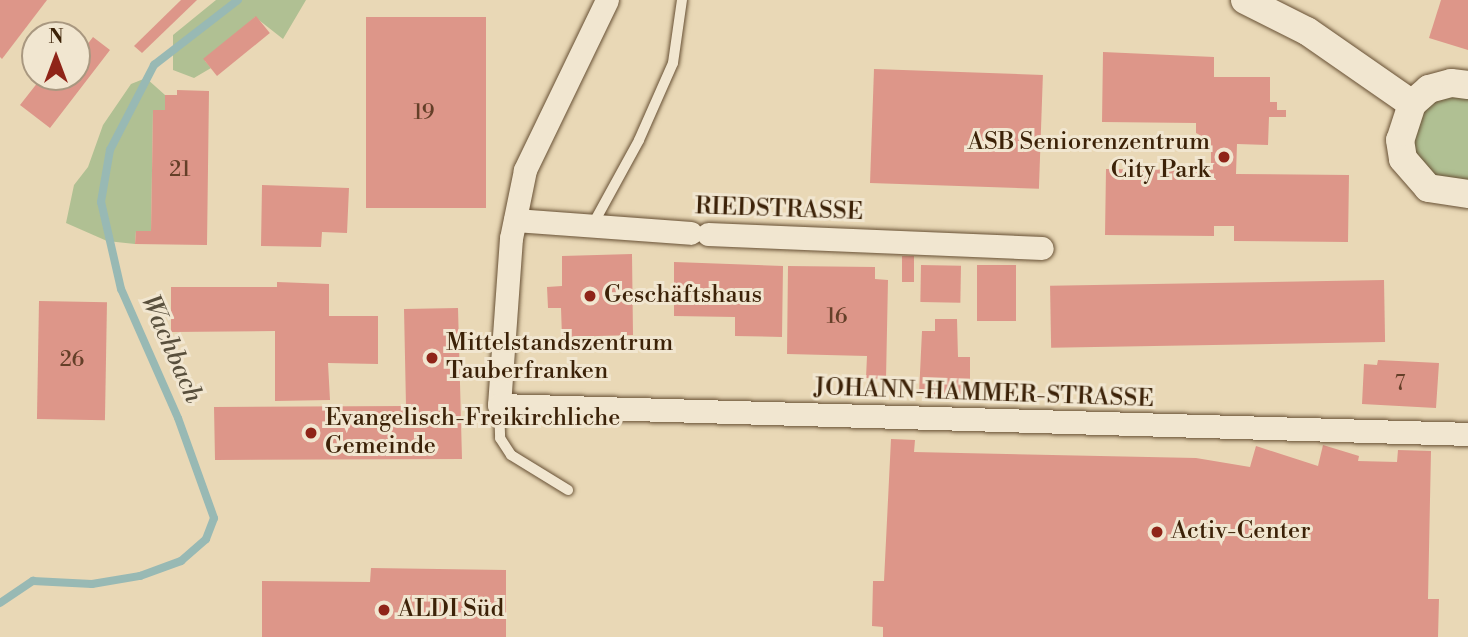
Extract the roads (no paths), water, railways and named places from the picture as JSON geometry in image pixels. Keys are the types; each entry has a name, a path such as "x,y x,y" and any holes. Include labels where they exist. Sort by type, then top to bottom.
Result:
{"street":[{"path":"499,405 515,220 525,170 607,0"},
{"path":"1245,0 1307,31 1412,104"},
{"path":"1468,85 1451,83 1429,89 1412,104 1400,140 1408,167 1428,188 1468,196"},
{"name":"RIEDSTRASSE","path":"515,220 590,229 1042,248"},
{"name":"JOHANN-HAMMER-STRASSE","path":"499,405 1468,434"}],"lane":[{"path":"590,229 639,140 673,63 682,0"},
{"path":"499,405 500,438 511,455 568,491"}],"waterway":[{"name":"Wachbach","path":"0,603 33,581 92,584 140,576 181,561 206,539 214,518 178,418 121,289 101,202 110,150 154,65 238,0"}],"place":[{"name":"ASB Seniorenzentrum City Park","path":"1224,157"},
{"name":"Geschäftshaus","path":"590,296"},
{"name":"Mittelstandszentrum Tauberfranken","path":"432,358"},
{"name":"Evangelisch-Freikirchliche Gemeinde","path":"311,433"},
{"name":"Activ-Center","path":"1157,532"},
{"name":"ALDI Süd","path":"384,610"}]}
